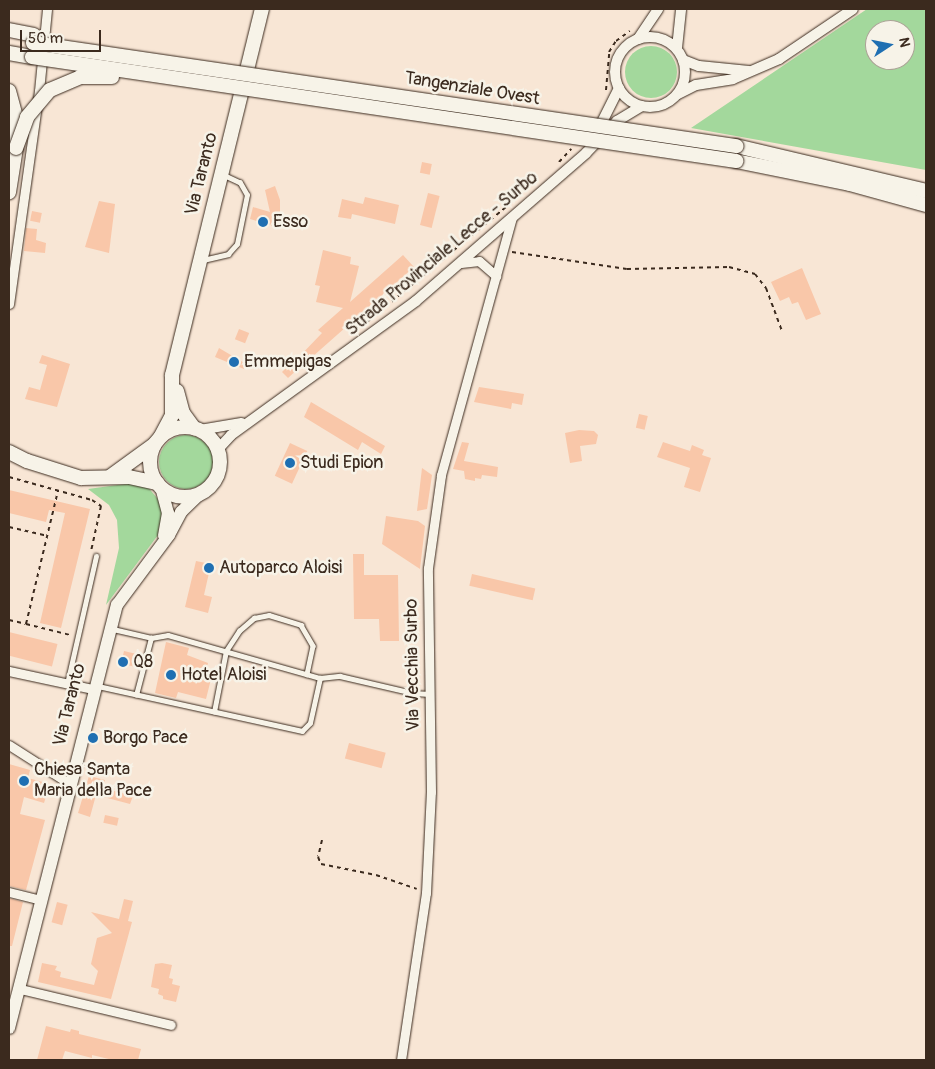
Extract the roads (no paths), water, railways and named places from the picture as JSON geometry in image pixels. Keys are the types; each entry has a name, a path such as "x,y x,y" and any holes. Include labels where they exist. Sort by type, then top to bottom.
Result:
{"main road":[{"name":"Via Taranto","path":"159,548 168,514 159,485 150,465 158,440 172,415 172,375 262,9"},
{"path":"9,30 33,45"},
{"name":"Tangenziale Ovest","path":"9,39 226,86 736,161 850,184 926,205"},
{"name":"Tangenziale Ovest","path":"9,53 33,45 121,56 736,146 926,191"},
{"path":"16,148 27,117 39,100 64,82 80,77 96,76 204,88 226,86"},
{"path":"9,91 16,117 16,148 9,192"},
{"path":"902,184 926,186"},
{"name":"Via Taranto","path":"9,1028 109,628 117,605 159,548 181,512 216,477 220,458 211,439 197,429 178,402 176,375 179,348"},
{"path":"108,478 173,429 197,429"},
{"path":"9,452 58,473 81,478 129,477 159,485 177,496 201,493"}],"street":[{"path":"9,304 39,91 47,9"},
{"path":"658,9 638,39 620,54 616,65 619,88 625,96 642,106 662,105 696,85 733,78 753,71 779,59 853,9"},
{"path":"677,48 681,9"},
{"path":"638,39 659,38 677,48 684,60 684,83 678,94"},
{"path":"684,60 699,66 753,71"},
{"path":"586,153 619,88"},
{"name":"Strada Provinciale Lecce - Surbo","path":"220,458 225,440 254,417 376,332 461,263 586,153 617,121 642,106"},
{"name":"Via Vecchia Surbo","path":"401,1060 426,893 430,792 428,568 441,475 512,218"},
{"path":"461,263 479,261 496,276"},
{"name":"Strada Provinciale Lecce - Surbo","path":"197,429 229,427 254,417"},
{"path":"9,671 67,684 94,687"},
{"path":"9,745 70,784"},
{"path":"9,892 40,900"},
{"path":"20,989 170,1025"}],"lane":[{"path":"200,260 228,254 237,244 247,195 240,184 222,174"},
{"path":"67,684 96,556"},
{"path":"214,712 226,651 239,630 254,618 269,615 301,625 313,646 306,674"},
{"path":"109,628 150,638 168,635 320,678 340,676 413,693 430,694"},
{"path":"136,695 150,638"},
{"path":"94,687 302,731 310,723 320,678"}],"place":[{"name":"Esso","path":"263,222"},
{"name":"Emmepigas","path":"234,362"},
{"name":"Studi Epion","path":"290,463"},
{"name":"Autoparco Aloisi","path":"209,568"},
{"name":"Q8","path":"123,662"},
{"name":"Hotel Aloisi","path":"171,675"},
{"name":"Borgo Pace","path":"93,738"},
{"name":"Chiesa Santa Maria della Pace","path":"24,781"}]}
